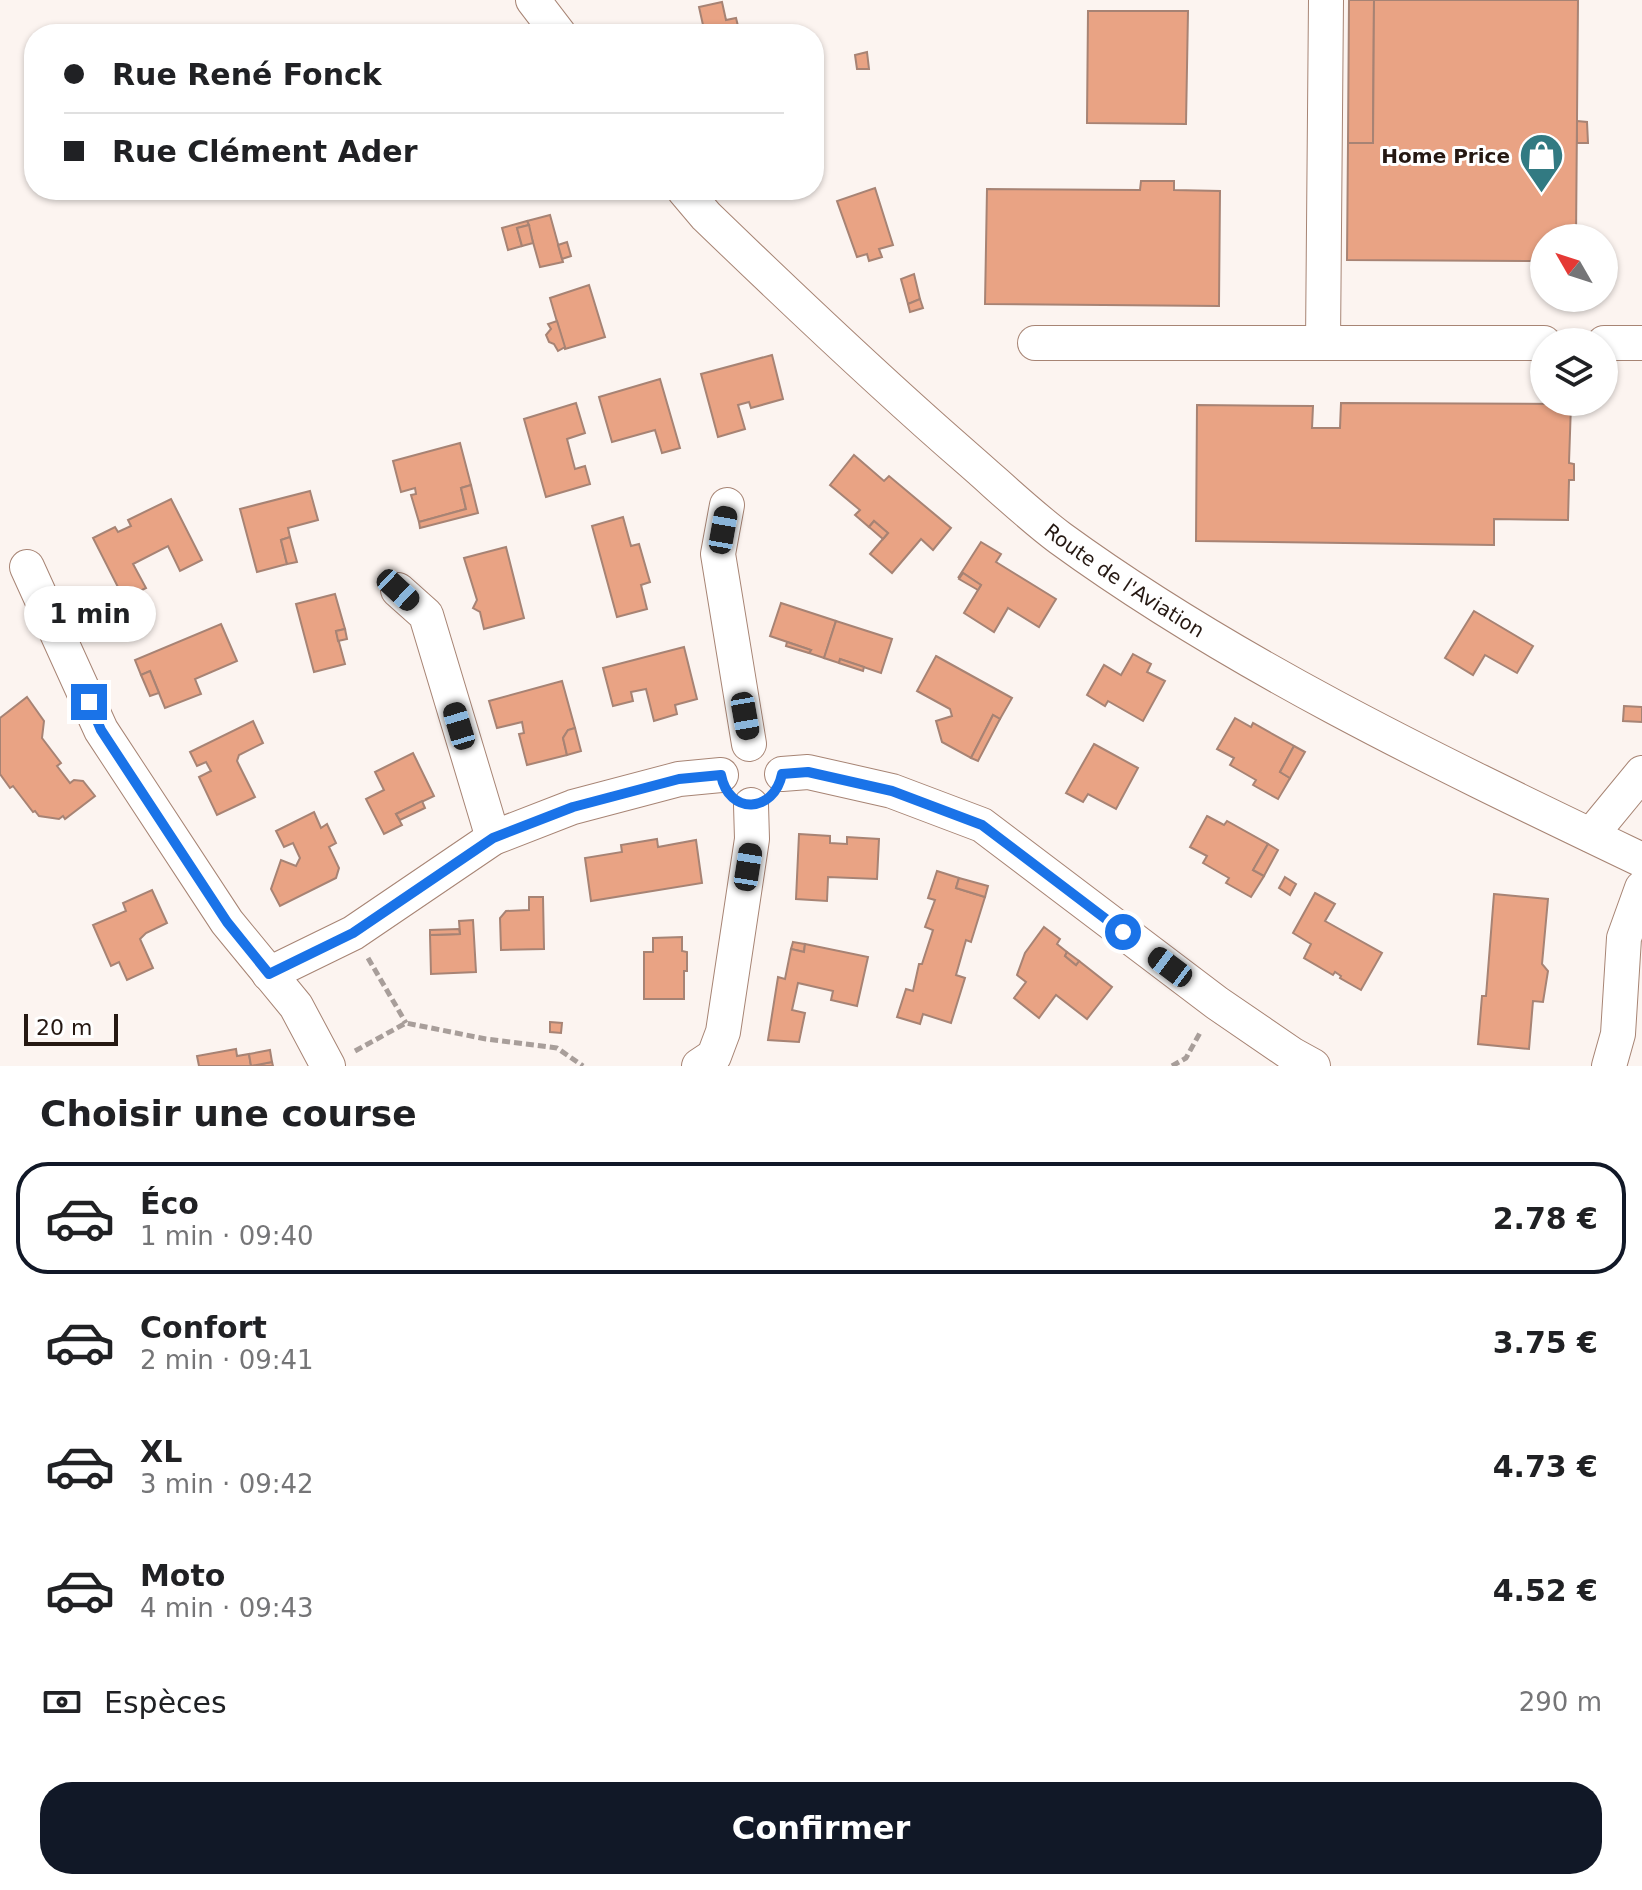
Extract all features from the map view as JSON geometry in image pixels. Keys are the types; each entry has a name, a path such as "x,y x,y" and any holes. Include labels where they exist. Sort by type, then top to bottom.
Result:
{"street":[{"path":"533,0 551,24"},
{"path":"1323,343 1326,0"},
{"name":"Route de l'Aviation","path":"692,200 879,382 1057,536 1231,648 1419,750 1642,860"},
{"path":"1035,343 1530,343"},
{"path":"1618,343 1642,343"},
{"path":"727,505 718,554 749,744"},
{"path":"27,567 101,730 227,922 296,1006 328,1066"},
{"path":"398,590 426,615 493,838"},
{"path":"749,744 759,745 775,755 782,774 780,786 773,796 751,805 730,796 723,787 721,775 724,760 735,749 749,744"},
{"path":"782,774 808,772 892,791 982,825 1217,1003 1313,1066"},
{"path":"1591,835 1642,773"},
{"path":"269,974 353,933 493,838 573,807 679,779 721,775"},
{"path":"699,1066 714,1056 723,1032 752,839 751,805"},
{"path":"1614,1050 1624,938 1642,888"},
{"path":"1614,1050 1642,1001"}],"path":[{"path":"353,933 406,1023"},
{"path":"1172,1066 1186,1058 1217,1003"},
{"path":"328,1066 406,1023 486,1039 557,1048 583,1066"}],"building":[{"path":"1349,0 1374,0 1373,143 1348,143"},
{"path":"1374,0 1578,0 1576,224 1530,224 1530,261 1347,260 1348,143 1373,143"},
{"path":"722,2 726,20 736,18 738,24 703,24 699,7"},
{"path":"1088,11 1188,11 1186,124 1087,123"},
{"path":"867,52 869,69 857,69 855,55"},
{"path":"1577,121 1587,122 1588,143 1577,143"},
{"path":"1141,181 1174,181 1174,190 1220,191 1219,306 985,304 987,189 1140,190"},
{"path":"875,188 893,245 879,249 882,257 869,261 867,254 857,257 837,201"},
{"path":"550,215 563,262 540,267 527,221"},
{"path":"527,221 529,225 517,228 522,246 508,250 502,228"},
{"path":"529,225 533,243 522,246 517,228"},
{"path":"567,242 571,256 562,259 558,245"},
{"path":"914,274 920,299 908,304 901,279"},
{"path":"589,285 605,337 565,349 550,298"},
{"path":"920,299 923,308 910,312 908,304"},
{"path":"557,321 565,347 558,351 546,335 551,329 548,324"},
{"path":"772,355 783,399 751,408 749,402 738,405 745,429 718,437 701,374"},
{"path":"660,379 680,448 662,453 655,430 612,442 599,397"},
{"path":"576,403 585,433 567,439 575,469 585,466 590,484 546,497 524,419"},
{"path":"1341,403 1530,404 1530,416 1571,416 1569,463 1574,464 1574,480 1569,480 1568,520 1494,519 1494,545 1196,541 1197,405 1313,406 1312,428 1340,428"},
{"path":"460,443 471,485 461,488 466,509 419,522 411,495 416,494 415,488 401,492 393,461"},
{"path":"854,455 884,481 889,476 951,528 933,550 921,539 892,573 870,554 888,533 874,521 869,527 855,515 860,510 830,485"},
{"path":"471,485 478,513 420,528 419,522 466,509 461,488"},
{"path":"310,491 318,520 288,528 290,537 281,540 287,564 257,572 240,509"},
{"path":"171,499 202,560 180,571 168,546 133,564 146,588 124,599 93,538 115,527 118,532 131,526 128,520"},
{"path":"623,517 631,546 639,544 650,582 641,585 647,609 617,617 592,526"},
{"path":"874,521 888,533 883,539 869,527"},
{"path":"290,537 297,562 287,564 281,540"},
{"path":"981,542 1001,554 996,562 1056,599 1039,627 1008,608 994,632 964,613 981,585 963,573 958,578"},
{"path":"506,547 524,618 484,629 480,612 473,608 477,600 464,558"},
{"path":"963,573 981,585 978,590 959,579"},
{"path":"335,594 345,629 336,631 345,664 314,672 296,604"},
{"path":"781,603 836,621 824,658 809,653 811,650 770,636"},
{"path":"1474,611 1533,646 1517,673 1485,655 1473,675 1445,658"},
{"path":"836,621 892,639 881,673 840,659 839,663 824,658"},
{"path":"221,624 237,661 195,679 201,694 165,708 150,671 141,675 135,660"},
{"path":"345,629 347,639 338,641 336,631"},
{"path":"787,642 811,650 809,653 786,646"},
{"path":"684,647 697,699 675,705 677,714 654,721 646,689 631,692 633,701 613,706 603,668"},
{"path":"1133,654 1151,664 1147,672 1165,681 1143,721 1108,701 1105,706 1087,695 1104,665 1121,675"},
{"path":"936,656 1012,698 1000,719 993,715 971,758 942,742 936,721 952,716 950,709 917,691"},
{"path":"840,659 864,667 863,671 839,663"},
{"path":"150,671 159,693 150,696 141,675"},
{"path":"562,681 575,728 568,730 563,738 567,755 527,765 519,734 524,733 522,722 497,728 489,701"},
{"path":"27,697 44,721 42,738 61,763 57,766 70,783 83,781 95,796 65,819 63,816 59,819 39,816 33,812 0,774 0,718"},
{"path":"1624,706 1642,707 1642,722 1623,721"},
{"path":"993,715 1000,719 978,761 971,758"},
{"path":"1235,718 1251,727 1253,723 1294,746 1280,772 1290,778 1278,799 1253,785 1256,780 1230,765 1234,758 1217,749"},
{"path":"253,721 263,743 239,755 237,761 255,797 217,815 199,777 211,771 206,762 197,766 190,752"},
{"path":"575,728 581,751 567,755 563,738 568,730"},
{"path":"1094,744 1138,768 1116,809 1088,794 1083,802 1066,793"},
{"path":"1294,746 1305,752 1290,778 1280,772"},
{"path":"413,753 434,796 396,814 402,825 384,834 366,799 384,790 375,772"},
{"path":"422,801 425,808 400,820 396,814"},
{"path":"314,812 321,828 327,824 336,843 329,847 339,868 336,878 280,906 271,889 281,860 296,866 300,858 293,843 284,847 276,831"},
{"path":"1207,816 1224,825 1227,821 1268,844 1253,870 1264,876 1251,897 1226,883 1229,878 1203,863 1207,856 1190,847"},
{"path":"799,834 830,836 830,843 847,844 847,837 879,839 877,879 828,877 827,901 796,899"},
{"path":"657,839 658,847 696,840 702,883 591,901 585,858 622,852 621,845"},
{"path":"1268,844 1278,850 1264,876 1253,870"},
{"path":"937,871 959,878 956,888 985,897 971,942 966,940 956,975 965,978 951,1023 923,1014 920,1024 897,1017 906,989 913,991 919,964 922,964 933,930 925,927 935,900 928,898"},
{"path":"1285,877 1296,884 1290,895 1279,888"},
{"path":"959,878 988,886 985,897 956,888"},
{"path":"152,890 167,923 140,939 153,968 127,980 119,962 111,966 93,925 126,911 123,903"},
{"path":"1315,893 1335,904 1325,921 1382,953 1361,990 1335,972 1333,975 1304,958 1311,944 1293,933"},
{"path":"1494,894 1548,899 1542,964 1548,971 1543,1002 1533,1001 1529,1049 1478,1044 1482,996 1486,996"},
{"path":"529,897 543,897 544,949 501,950 500,918 506,911 529,910"},
{"path":"473,920 476,972 431,974 430,935 460,934 459,921"},
{"path":"1044,927 1060,939 1057,944 1067,952 1065,956 1076,965 1079,961 1112,987 1087,1019 1056,995 1039,1018 1014,998 1026,982 1017,975 1025,953"},
{"path":"459,929 460,934 430,935 430,930"},
{"path":"682,937 682,951 687,952 684,999 644,999 644,952 653,952 653,938"},
{"path":"793,942 805,944 804,952 791,949"},
{"path":"805,944 868,957 857,1006 831,1000 833,991 798,983 792,1010 805,1013 799,1042 768,1040 778,977 785,979 791,949 804,952"},
{"path":"1067,952 1079,961 1076,965 1065,956"},
{"path":"550,1022 562,1023 561,1033 550,1032"},
{"path":"236,1049 237,1056 249,1054 251,1066 199,1066 197,1056"},
{"path":"270,1050 272,1062 251,1066 249,1054"},
{"path":"272,1062 273,1066 251,1066"}],"place":[{"name":"Home Price","path":"1541,195"}],"route":[{"path":"89,702 101,730 227,922 269,974 353,933 493,838 573,807 679,779 721,775 723,787 730,796 751,805 773,796 780,786 782,774 808,772 892,791 982,825 1123,932"}]}
